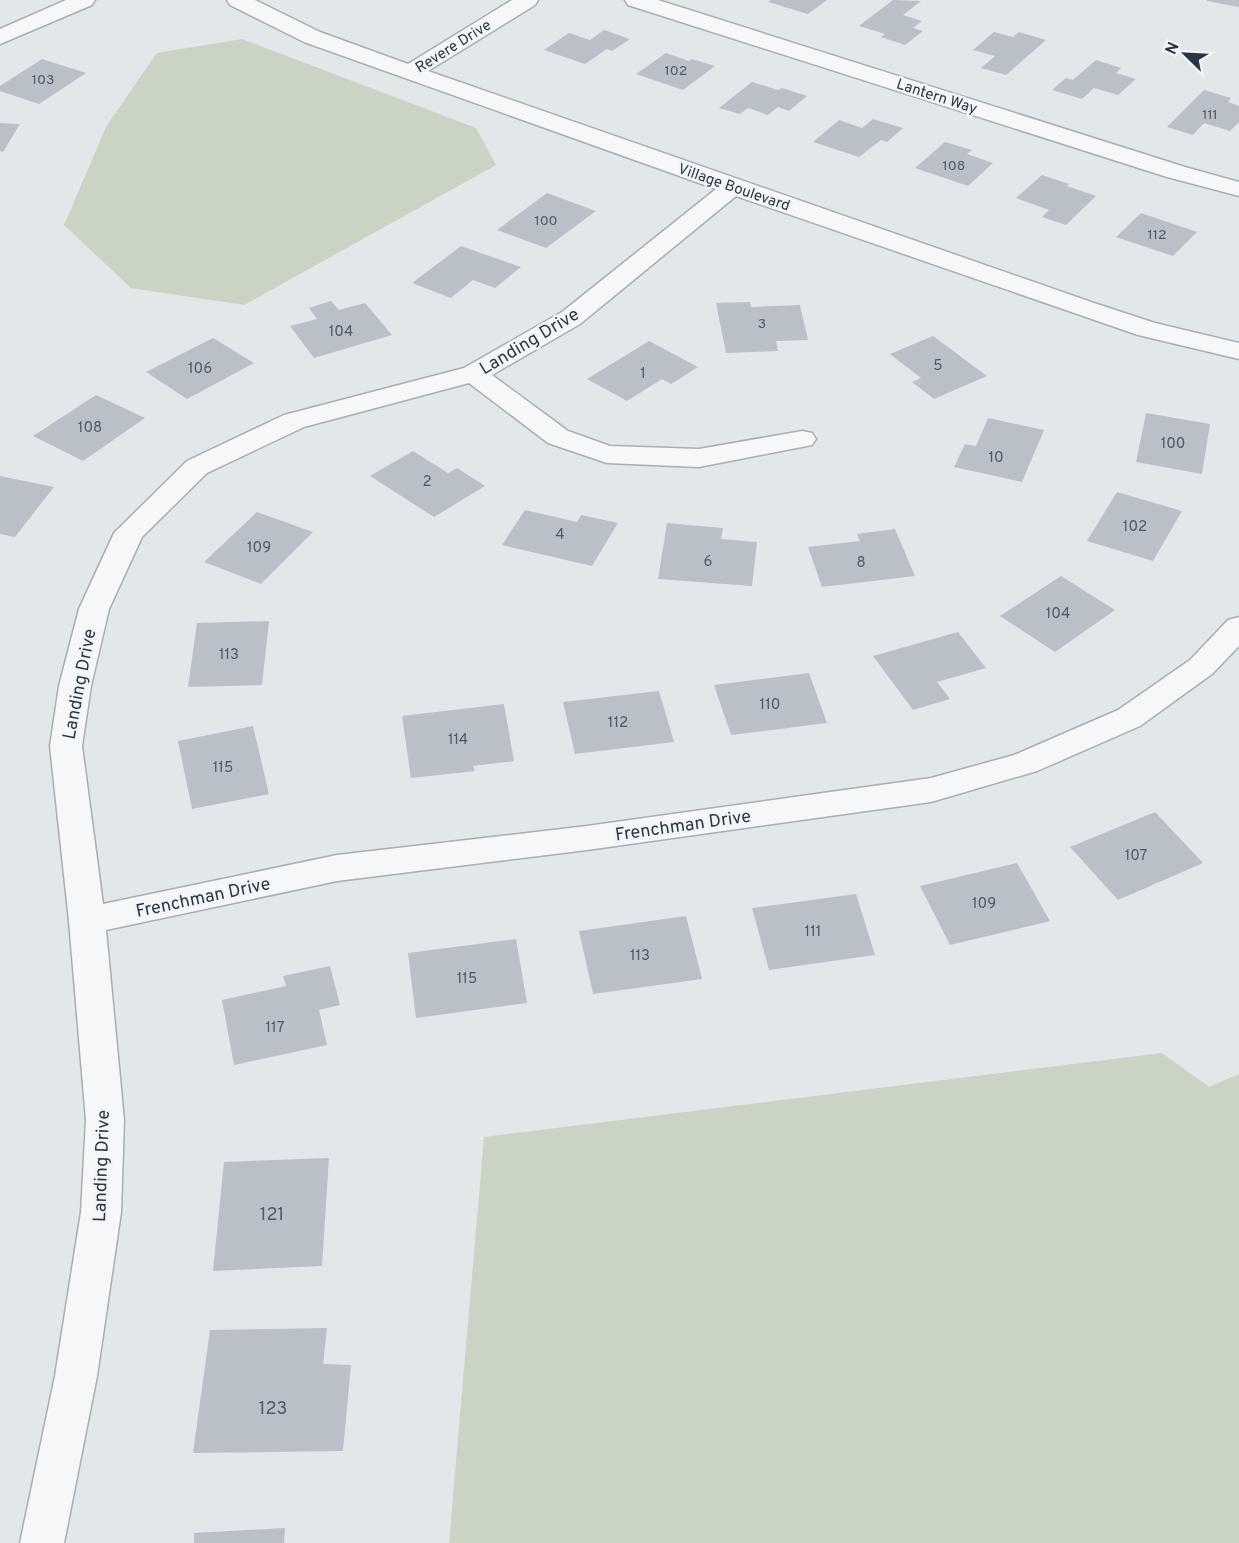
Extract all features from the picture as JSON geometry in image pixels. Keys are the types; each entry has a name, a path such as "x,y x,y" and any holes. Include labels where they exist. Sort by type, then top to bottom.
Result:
{"street":[{"path":"0,37 84,0"},
{"name":"Village Boulevard","path":"238,0 296,31 733,187 1085,309 1239,351"},
{"name":"Revere Drive","path":"410,72 527,0"},
{"name":"Lantern Way","path":"636,0 1166,169 1239,189"},
{"name":"Landing Drive","path":"42,1543 76,1376 101,1212 105,1120 87,921 66,746 75,686 94,609 129,533 197,467 294,421 474,374 571,318 733,187"},
{"path":"474,374 558,437 607,453 699,458 802,439"},
{"name":"Frenchman Drive","path":"87,921 337,868 587,838 931,790 1025,764 1129,718 1201,667 1239,627"}],"green space":[{"path":"242,39 476,128 496,165 244,305 131,288 64,225 107,125 157,53"},
{"path":"1162,1053 1209,1087 1239,1074 1239,1543 449,1543 484,1137"}],"building":[{"path":"771,0 827,0 808,14 768,2"},
{"path":"893,0 921,1 903,15 922,21 913,28 923,31 905,45 881,37 885,34 859,26"},
{"path":"1239,0 1239,7 1207,1"},
{"path":"604,30 630,39 612,51 607,49 585,64 544,50 569,33 590,40"},
{"path":"994,32 1013,37 1019,32 1046,40 1006,75 981,68 995,56 973,50"},
{"path":"666,53 689,61 692,59 715,66 683,90 636,74"},
{"path":"42,59 86,73 39,104 0,91 0,86"},
{"path":"1096,60 1121,68 1116,73 1136,79 1118,95 1094,88 1082,99 1052,90 1066,78 1073,80"},
{"path":"752,82 807,96 789,111 778,107 768,115 748,108 740,114 719,108"},
{"path":"1204,90 1231,98 1228,102 1239,106 1239,122 1230,131 1204,123 1193,135 1167,127"},
{"path":"873,119 903,128 887,142 881,140 859,157 813,142 839,120 862,128"},
{"path":"0,123 20,124 3,152 0,151"},
{"path":"945,142 972,150 967,154 993,163 968,186 915,168"},
{"path":"1042,175 1096,196 1066,225 1042,217 1049,210 1016,198"},
{"path":"547,193 596,211 546,248 497,230"},
{"path":"1141,213 1197,232 1173,256 1116,237"},
{"path":"461,246 521,267 495,288 473,280 451,298 412,283"},
{"path":"331,301 339,310 365,303 392,335 314,358 290,326 317,319 309,308"},
{"path":"750,302 751,307 800,305 808,340 776,341 778,351 726,353 716,303"},
{"path":"933,336 987,376 934,399 912,382 921,378 890,354"},
{"path":"213,338 254,363 187,399 146,372"},
{"path":"649,341 698,367 671,384 662,379 627,401 587,379"},
{"path":"96,395 145,418 83,461 33,436"},
{"path":"1146,413 1210,424 1202,474 1136,462"},
{"path":"988,418 1044,430 1022,482 954,467 965,444 976,446"},
{"path":"413,451 448,473 457,468 485,486 434,517 370,476"},
{"path":"0,476 54,487 15,537 0,534"},
{"path":"1117,492 1182,511 1153,561 1087,541"},
{"path":"525,510 577,522 581,515 618,523 592,566 502,545"},
{"path":"257,512 313,532 261,584 204,562"},
{"path":"667,523 723,528 721,539 757,542 752,586 658,579"},
{"path":"895,529 915,576 822,587 808,547 860,541 857,534"},
{"path":"1061,576 1115,610 1055,652 1000,616"},
{"path":"269,621 262,685 188,687 197,623"},
{"path":"958,632 986,668 937,682 950,699 913,710 873,656"},
{"path":"809,673 827,723 731,735 714,685"},
{"path":"659,691 674,742 575,754 563,702"},
{"path":"504,704 514,761 473,766 475,771 411,778 402,716"},
{"path":"253,726 269,794 192,809 178,741"},
{"path":"1155,812 1203,863 1118,900 1070,847"},
{"path":"1017,863 1050,921 950,945 920,886"},
{"path":"856,894 875,955 769,970 752,908"},
{"path":"686,916 702,979 593,994 579,931"},
{"path":"516,939 527,1003 416,1018 408,953"},
{"path":"330,966 340,1005 319,1010 327,1045 234,1065 222,1000 286,986 283,976"},
{"path":"329,1158 322,1266 213,1271 224,1162"},
{"path":"327,1328 323,1364 351,1365 343,1451 193,1453 210,1330"},
{"path":"285,1528 284,1543 194,1543 194,1533"}]}
